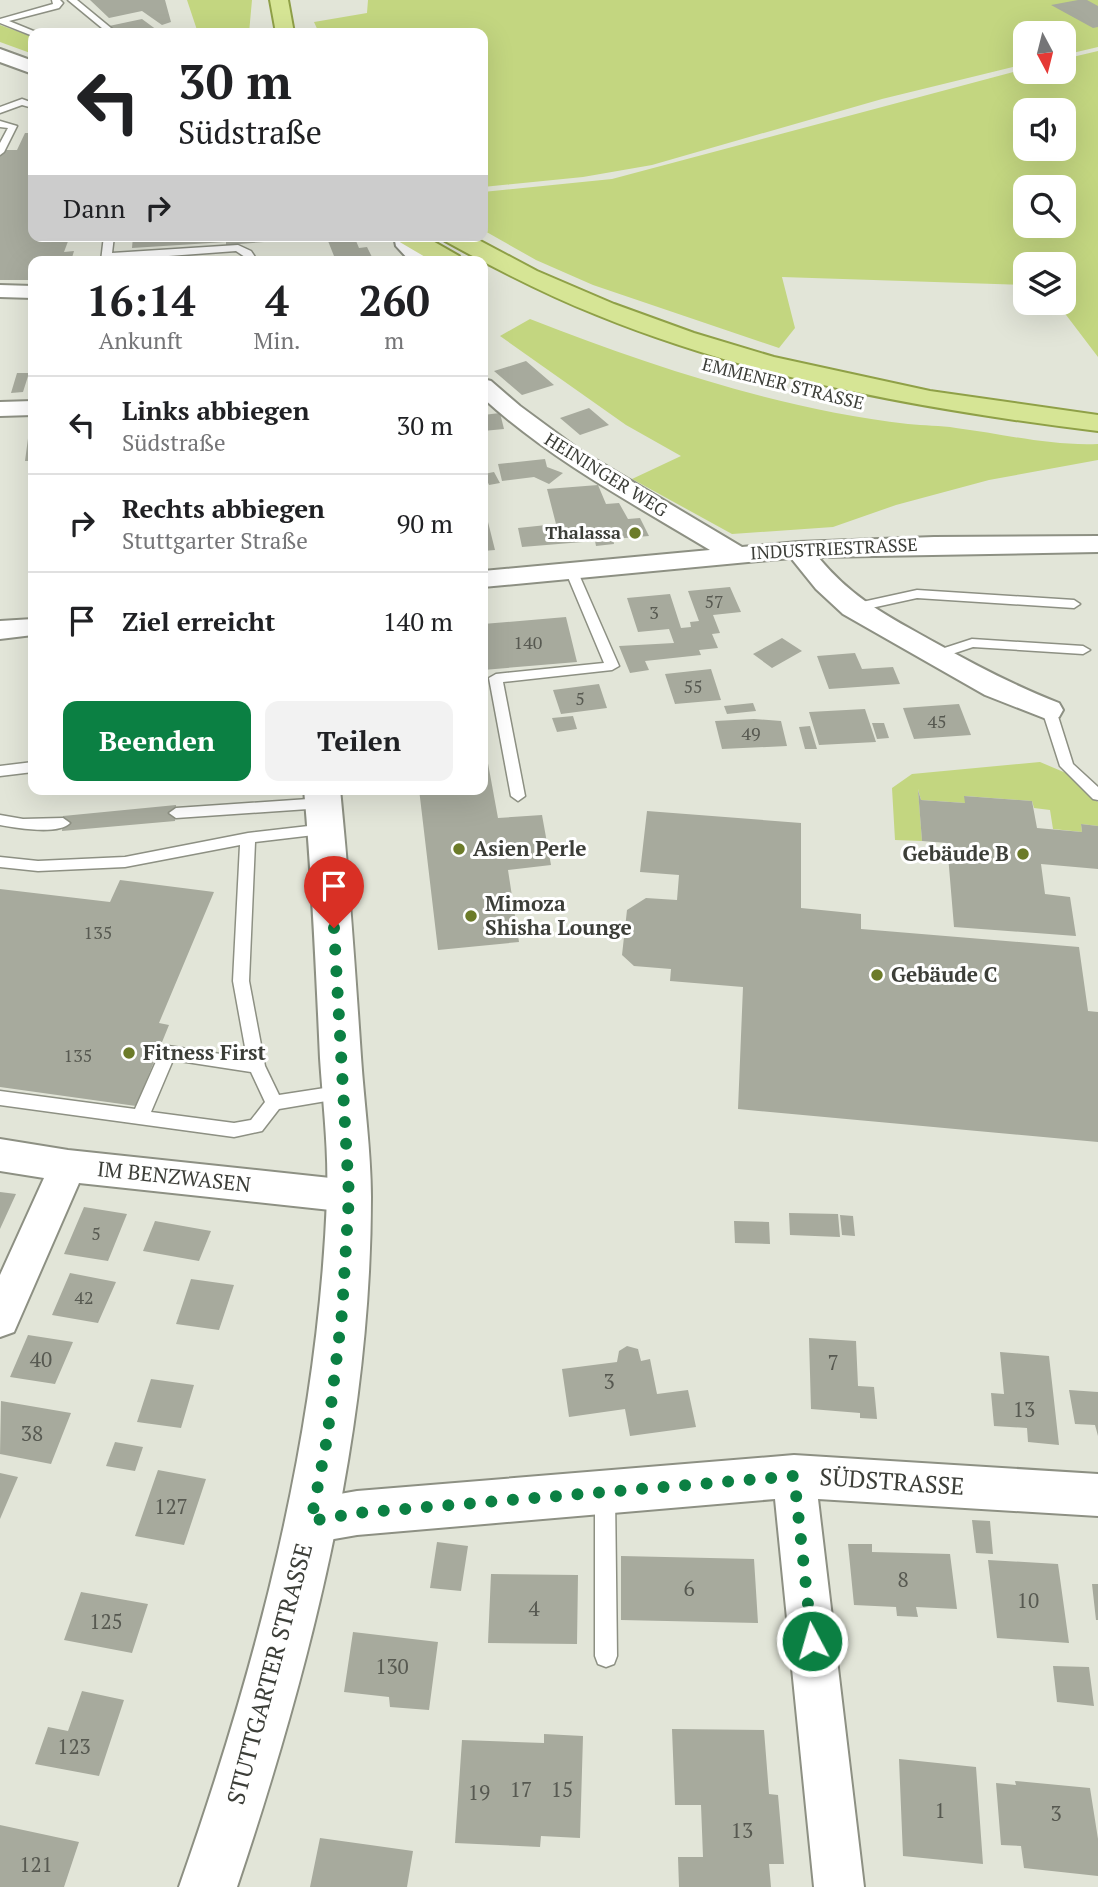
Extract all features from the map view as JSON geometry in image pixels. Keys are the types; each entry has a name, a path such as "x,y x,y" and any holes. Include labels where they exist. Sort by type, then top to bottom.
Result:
{"main road":[{"path":"279,0 284,28"},
{"path":"417,242 441,256"},
{"path":"459,242 474,256"},
{"name":"EMMENER STRASSE","path":"488,268 557,291 634,323 738,356 939,402 1098,423"},
{"name":"EMMENER STRASSE","path":"488,268 631,342 738,376 831,398 917,414 1022,429 1098,434"}],"street":[{"path":"0,55 28,66"},
{"path":"407,242 419,256"},
{"path":"0,291 28,292"},
{"name":"HEININGER WEG","path":"488,391 564,452 735,554"},
{"path":"0,409 28,408"},
{"name":"INDUSTRIESTRASSE","path":"488,578 798,550 934,545 1098,544"},
{"path":"798,550 825,583 853,608 995,688 1049,710"},
{"path":"0,630 28,627"},
{"name":"STUTTGARTER STRASSE","path":"208,1887 267,1701 311,1521 327,1439 342,1313 349,1196 324,807"},
{"name":"IM BENZWASEN","path":"0,1155 68,1166 349,1196"},
{"path":"0,1319 68,1166"},
{"path":"794,1476 839,1887"},
{"name":"SÜDSTRASSE","path":"311,1521 370,1511 605,1494 794,1476 1098,1495"}],"lane":[{"path":"28,32 1,21 56,6 59,3 56,0"},
{"path":"63,0 98,28"},
{"path":"72,0 107,28"},
{"path":"0,110 22,102 28,104"},
{"path":"0,124 13,126 0,152"},
{"path":"142,256 238,248 250,256"},
{"path":"518,796 496,678 612,666 571,570"},
{"path":"853,608 917,594 1074,604"},
{"path":"934,656 972,643 1083,650"},
{"path":"1049,710 1068,766 1098,795"},
{"path":"0,771 28,768"},
{"path":"176,813 324,807"},
{"path":"0,862 38,866 125,862 248,838 324,807"},
{"path":"0,820 23,824 63,823"},
{"path":"248,838 240,981 257,1066 274,1103"},
{"path":"140,1118 168,1053 257,1066"},
{"path":"0,1098 234,1130 256,1126 274,1103 344,1093"},
{"path":"605,1494 606,1656"}],"green space":[{"path":"187,0 252,0 249,28 196,28"},
{"path":"368,0 1098,0 1098,47 1076,52 1076,21 1013,21 1013,67 882,99 652,165 583,177 488,186 488,28 317,28 314,22 367,13"},
{"path":"0,25 28,35 28,52 0,42"},
{"path":"1098,51 1098,357 1066,315 1076,315 1076,252 1013,252 1013,285 782,277 795,328 779,348 593,285 536,260 488,233 488,191 612,179 1013,72 1013,84 1076,84 1076,56"},
{"path":"530,319 669,369 764,397 908,424 950,427 1044,441 1098,444 1098,460 989,480 896,505 833,527 732,534 632,479 681,456 626,425 500,336"},
{"path":"1040,762 1066,773 1098,802 1098,826 1081,824 1082,832 1053,829 1050,810 1034,808 1032,801 965,796 965,803 921,800 918,789 922,841 895,840 892,788 912,774"}],"building":[{"path":"90,0 165,0 171,22 162,25 142,11 109,18"},
{"path":"1087,0 1098,6 1098,27 1093,28 1051,5"},
{"path":"142,19 154,28 112,28 109,26"},
{"path":"25,133 28,133 28,242 68,242 64,252 74,251 72,256 28,256 28,280 0,280 0,150 17,150"},
{"path":"132,242 226,242 132,248"},
{"path":"226,242 264,242 226,245"},
{"path":"328,242 356,242 359,248 367,247 372,256 334,256"},
{"path":"526,361 554,385 522,395 494,371"},
{"path":"17,373 28,373 23,392 11,393"},
{"path":"589,408 609,425 580,435 560,418"},
{"path":"500,413 504,429 488,431 488,414"},
{"path":"28,438 28,461 25,461"},
{"path":"545,459 547,467 563,473 549,484 534,477 502,481 498,464"},
{"path":"494,472 500,483 489,485 488,473"},
{"path":"598,485 606,504 619,503 628,519 640,518 649,536 613,539 614,544 596,546 595,541 522,547 518,528 556,524 547,489"},
{"path":"488,522 495,550 488,551"},
{"path":"730,587 741,612 713,615 720,633 712,634 718,648 699,650 701,655 645,661 649,670 630,673 619,646 674,643 669,629 638,632 627,598 670,594 681,628 691,627 690,622 699,621 688,591"},
{"path":"566,617 577,662 488,670 488,624"},
{"path":"782,638 802,651 772,668 753,654"},
{"path":"855,653 862,669 893,667 900,684 829,689 817,656"},
{"path":"711,669 721,700 675,704 665,674"},
{"path":"599,684 607,708 561,714 553,690"},
{"path":"753,703 756,711 727,714 724,706"},
{"path":"959,704 971,735 914,739 903,708"},
{"path":"865,709 876,742 819,745 809,712"},
{"path":"573,716 577,729 557,732 552,718"},
{"path":"715,721 781,721 787,746 722,749"},
{"path":"872,723 884,723 889,738 877,739"},
{"path":"810,726 817,749 805,749 799,727"},
{"path":"488,763 498,818 542,815 551,865 508,870 519,942 438,950 420,795 488,795"},
{"name":"Gebäude B","path":"918,790 921,800 965,803 964,796 1032,801 1037,828 1082,832 1081,824 1098,826 1098,869 1041,864 1045,894 1070,897 1076,936 954,927 947,843 922,841"},
{"path":"176,805 175,821 62,831 63,816"},
{"name":"Gebäude C","path":"647,811 801,823 801,908 861,914 861,929 1079,947 1088,1011 1098,1012 1098,1142 738,1109 743,987 670,981 671,969 634,966 622,955 627,910 646,898 677,900 679,875 640,872"},
{"path":"120,880 214,892 159,1023 169,1025 136,1106 0,1087 0,889 110,902"},
{"path":"0,1192 16,1194 0,1229"},
{"path":"84,1207 127,1214 108,1261 64,1254"},
{"path":"789,1213 838,1214 840,1237 790,1235"},
{"path":"840,1215 853,1216 855,1236 842,1235"},
{"path":"155,1221 211,1231 199,1261 143,1251"},
{"path":"734,1221 769,1222 770,1244 735,1243"},
{"path":"70,1273 116,1282 98,1323 52,1315"},
{"path":"191,1279 234,1285 219,1330 176,1324"},
{"path":"28,1335 73,1342 55,1384 10,1377"},
{"path":"809,1338 856,1341 858,1386 874,1387 877,1419 860,1418 860,1413 811,1409"},
{"path":"627,1346 638,1349 641,1361 650,1359 657,1394 688,1390 696,1427 630,1436 625,1409 569,1417 562,1369 617,1362 619,1351"},
{"path":"1000,1352 1049,1356 1059,1445 1028,1442 1027,1428 994,1426 991,1393 1004,1394"},
{"path":"151,1379 194,1385 181,1428 137,1422"},
{"path":"1069,1390 1098,1392 1098,1436 1095,1425 1075,1424"},
{"path":"1,1401 71,1413 51,1464 0,1454"},
{"path":"115,1442 143,1447 135,1471 106,1466"},
{"path":"158,1470 206,1479 184,1545 135,1536"},
{"path":"0,1473 18,1477 0,1519"},
{"path":"972,1520 990,1521 993,1554 976,1553"},
{"path":"437,1542 468,1546 461,1591 430,1588"},
{"path":"848,1544 872,1544 872,1552 950,1554 957,1609 916,1607 918,1617 897,1616 896,1607 854,1605"},
{"path":"621,1556 754,1559 758,1623 621,1620"},
{"path":"988,1560 1058,1564 1069,1643 997,1638"},
{"path":"491,1574 578,1575 577,1644 488,1643"},
{"path":"1092,1584 1098,1584 1098,1620 1096,1620"},
{"path":"81,1592 148,1604 132,1653 64,1640"},
{"path":"353,1632 438,1642 429,1710 390,1707 389,1697 344,1692"},
{"path":"1053,1666 1089,1667 1094,1706 1057,1702"},
{"path":"82,1691 124,1700 99,1776 35,1764 48,1727 68,1731"},
{"path":"672,1729 764,1730 769,1794 778,1795 784,1864 769,1864 771,1887 679,1887 678,1857 703,1857 701,1805 675,1805"},
{"path":"544,1734 583,1736 580,1838 541,1836 540,1847 455,1843 462,1740 544,1743"},
{"path":"899,1759 976,1767 983,1864 903,1856"},
{"path":"1015,1781 1090,1788 1098,1839 1098,1876 1024,1868 1021,1846 1001,1845 996,1783 1016,1785"},
{"path":"0,1825 79,1842 64,1887 0,1887"},
{"path":"320,1838 413,1851 407,1887 310,1887"}],"place":[{"name":"Thalassa","path":"635,533"},
{"name":"Asien Perle","path":"459,849"},
{"name":"Gebäude B","path":"1023,854"},
{"name":"Mimoza Shisha Lounge","path":"471,916"},
{"name":"Gebäude C","path":"877,975"},
{"name":"Fitness First","path":"129,1053"}],"route":[{"path":"334,928 349,1196 342,1313 327,1439 311,1521 357,1513 794,1476 812,1641"}]}
